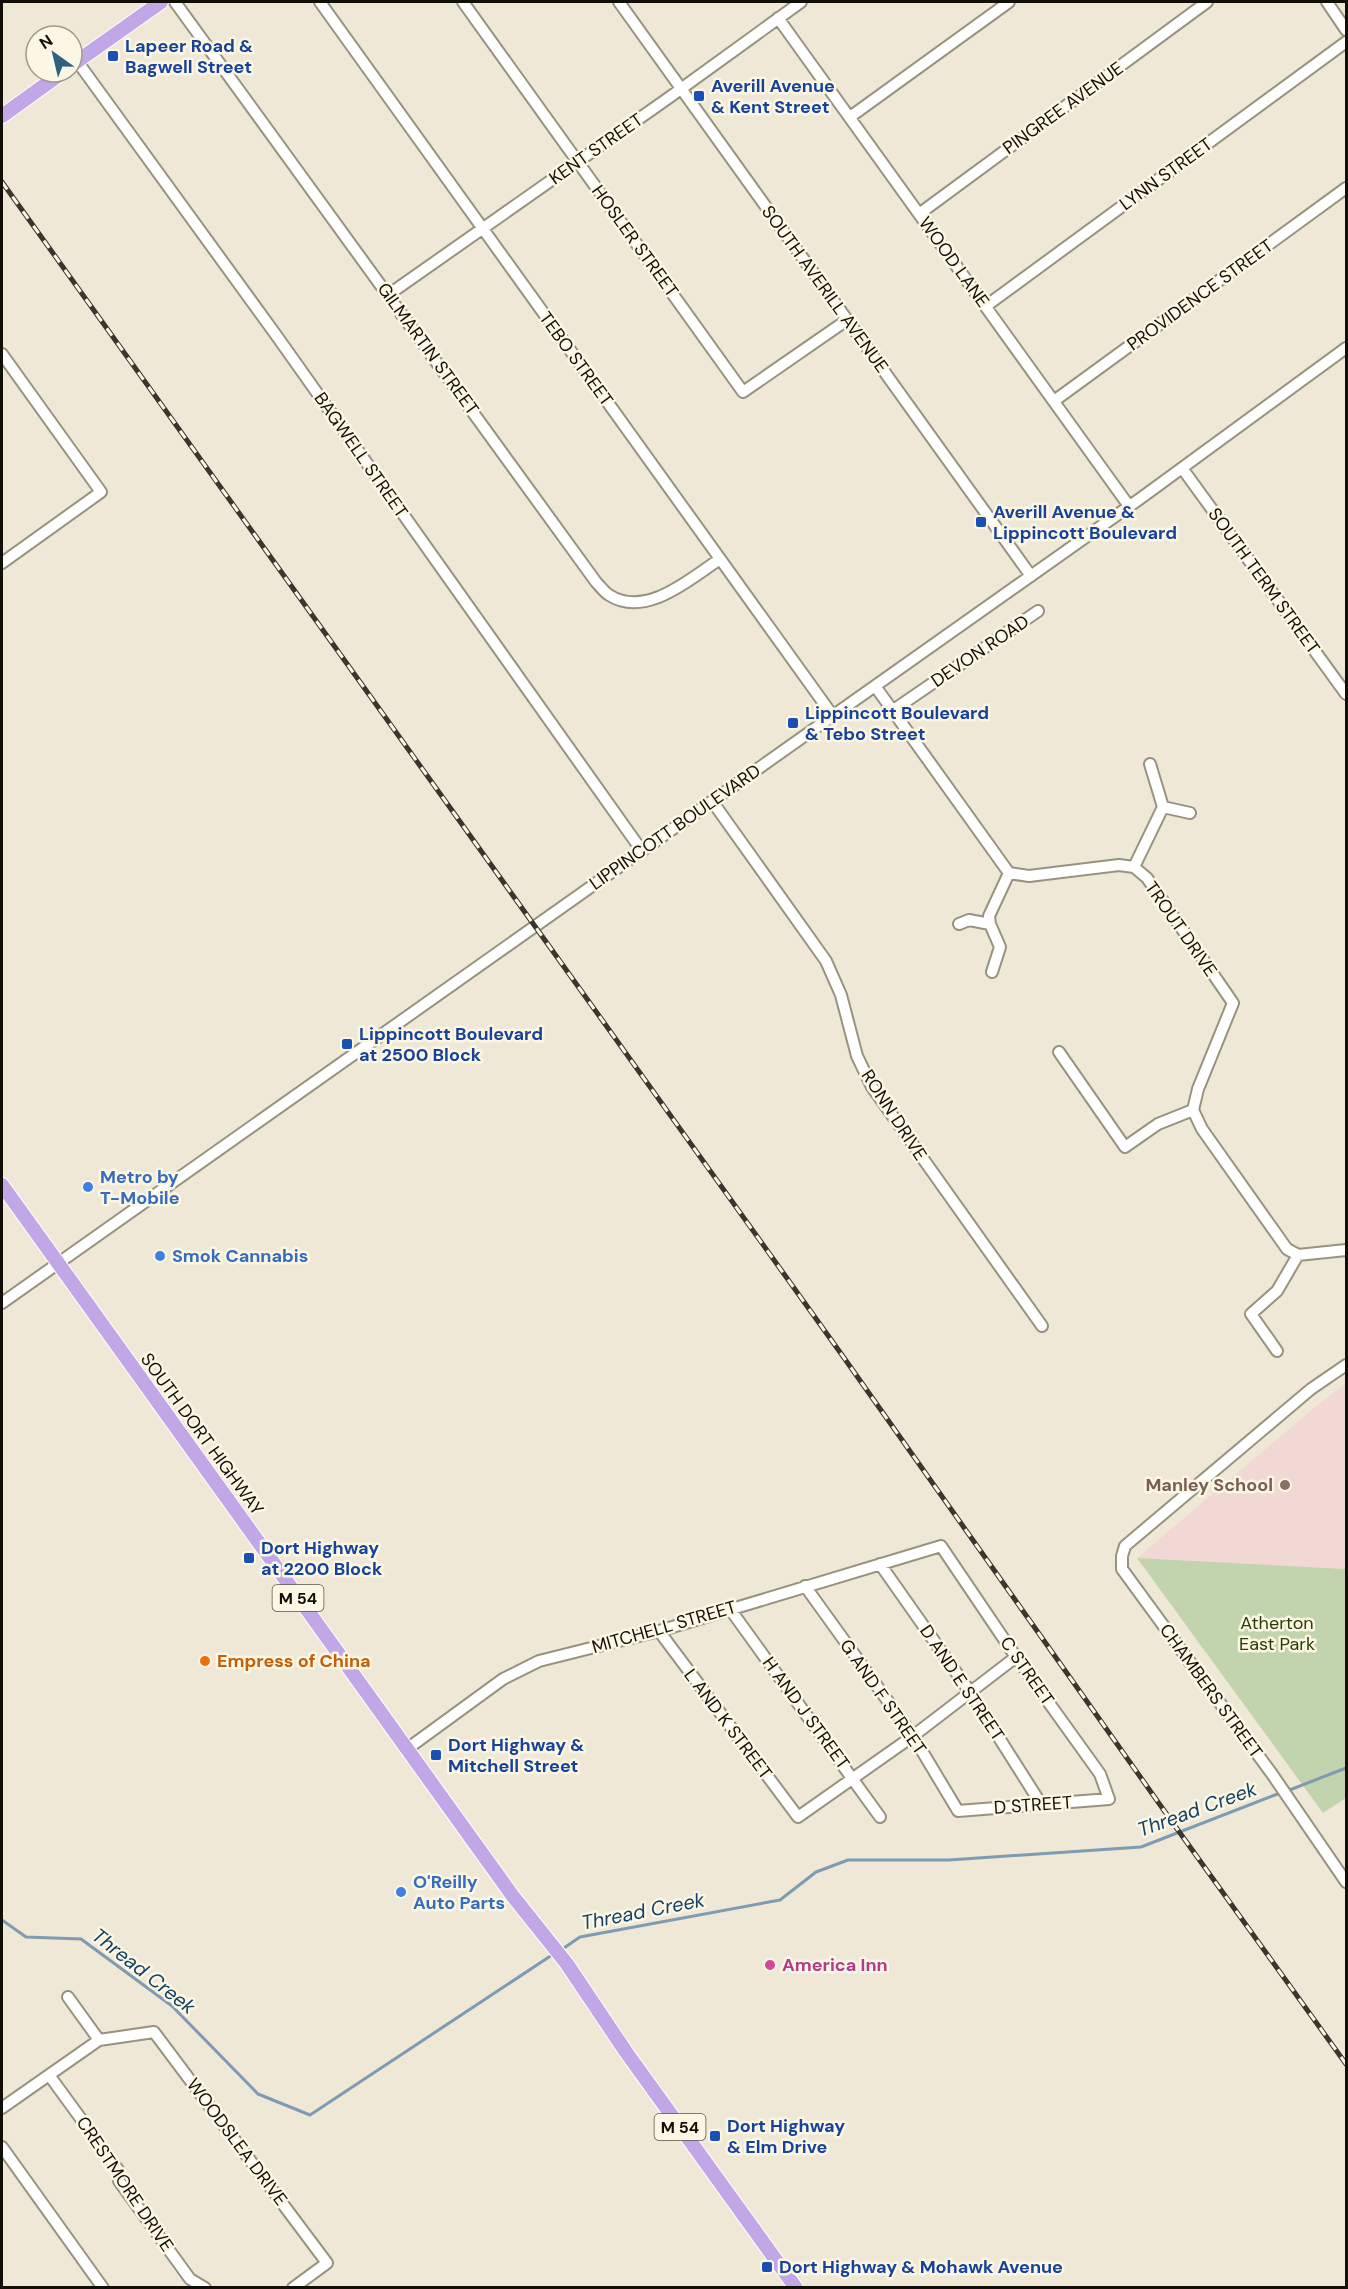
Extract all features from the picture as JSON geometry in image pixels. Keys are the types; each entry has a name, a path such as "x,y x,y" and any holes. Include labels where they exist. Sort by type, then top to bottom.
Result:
{"main road":[{"path":"84,57 161,2"},
{"path":"2,116 46,84"},
{"name":"SOUTH DORT HIGHWAY","path":"2,1185 512,1895 567,1964 626,2052 792,2286"}],"street":[{"name":"GILMARTIN STREET","path":"175,2 596,582 609,595 626,601 650,600 670,593 720,559"},
{"name":"TEBO STREET","path":"320,2 833,716"},
{"name":"HOSLER STREET","path":"463,2 743,392 847,320"},
{"name":"SOUTH AVERILL AVENUE","path":"619,2 1031,576"},
{"name":"KENT STREET","path":"388,295 801,2"},
{"path":"850,117 1009,2"},
{"name":"PINGREE AVENUE","path":"919,214 1207,2"},
{"path":"1327,2 1347,30"},
{"name":"WOOD LANE","path":"778,18 1129,506"},
{"name":"LYNN STREET","path":"986,306 1347,42"},
{"name":"BAGWELL STREET","path":"84,75 276,335 642,851"},
{"name":"PROVIDENCE STREET","path":"1054,401 1347,188"},
{"name":"LIPPINCOTT BOULEVARD","path":"2,1303 1031,576 1347,348"},
{"path":"2,354 101,492 2,561"},
{"name":"SOUTH TERM STREET","path":"1182,468 1347,694"},
{"name":"DEVON ROAD","path":"892,711 1038,611"},
{"path":"875,686 1010,873 989,920 1000,947 992,972"},
{"path":"1134,867 1163,807 1150,764"},
{"name":"RONN DRIVE","path":"712,801 826,961 841,994 857,1056 872,1087 1042,1326"},
{"path":"1163,807 1190,813"},
{"name":"TROUT DRIVE","path":"1010,873 1029,876 1119,865 1134,867 1147,878 1233,1004 1198,1089 1194,1110"},
{"path":"958,924 969,920 989,920"},
{"path":"1059,1052 1125,1147 1158,1124 1194,1110 1202,1130 1287,1249 1298,1255 1347,1250"},
{"path":"1277,1351 1251,1314 1277,1291 1298,1255"},
{"name":"CHAMBERS STREET","path":"1347,1365 1311,1389 1125,1546 1122,1557 1122,1569 1272,1774 1347,1882"},
{"name":"MITCHELL STREET","path":"407,1749 503,1679 538,1661 658,1631 941,1546"},
{"name":"C STREET","path":"941,1546 1016,1657 1100,1774 1109,1799"},
{"name":"D AND E STREET","path":"880,1564 970,1692 1041,1804"},
{"name":"G AND F STREET","path":"805,1586 913,1736 958,1811"},
{"name":"H AND J STREET","path":"730,1609 880,1817"},
{"name":"L AND K STREET","path":"658,1631 798,1817 853,1777"},
{"path":"853,1777 913,1736 1016,1657"},
{"name":"D STREET","path":"958,1811 1109,1799"},
{"path":"68,1997 99,2040"},
{"name":"WOODSLEA DRIVE","path":"2,2108 99,2040 154,2032 327,2263 293,2288"},
{"name":"CRESTMORE DRIVE","path":"49,2075 119,2171 119,2181 171,2254 190,2279 206,2288"},
{"path":"2,2147 103,2288"}],"shaded area":[{"name":"Manley School","path":"1346,1383 1346,1569 1137,1558 1309,1412"}],"green space":[{"name":"Atherton East Park","path":"1137,1558 1346,1569 1346,1798 1323,1813"}],"waterway":[{"name":"Thread Creek","path":"1287,1791 1346,1768"},
{"name":"Thread Creek","path":"561,1950 580,1937 780,1900 816,1872 848,1860 949,1860 1141,1847 1280,1793"},
{"name":"Thread Creek","path":"2,1920 26,1937 81,1939 172,2006 258,2094 310,2115 555,1953"}],"railway":[{"path":"2,182 842,1355 1346,2064"}],"place":[{"name":"Lapeer Road & Bagwell Street","path":"113,56"},
{"name":"Averill Avenue & Kent Street","path":"699,96"},
{"name":"Averill Avenue & Lippincott Boulevard","path":"981,522"},
{"name":"Lippincott Boulevard & Tebo Street","path":"793,723"},
{"name":"Lippincott Boulevard at 2500 Block","path":"347,1044"},
{"name":"Metro by T-Mobile","path":"88,1187"},
{"name":"Smok Cannabis","path":"160,1256"},
{"name":"Manley School","path":"1285,1485"},
{"name":"Dort Highway at 2200 Block","path":"249,1558"},
{"name":"Empress of China","path":"205,1661"},
{"name":"Dort Highway & Mitchell Street","path":"436,1755"},
{"name":"O'Reilly Auto Parts","path":"401,1892"},
{"name":"America Inn","path":"770,1965"},
{"name":"Dort Highway & Elm Drive","path":"715,2136"},
{"name":"Dort Highway & Mohawk Avenue","path":"767,2267"}]}
